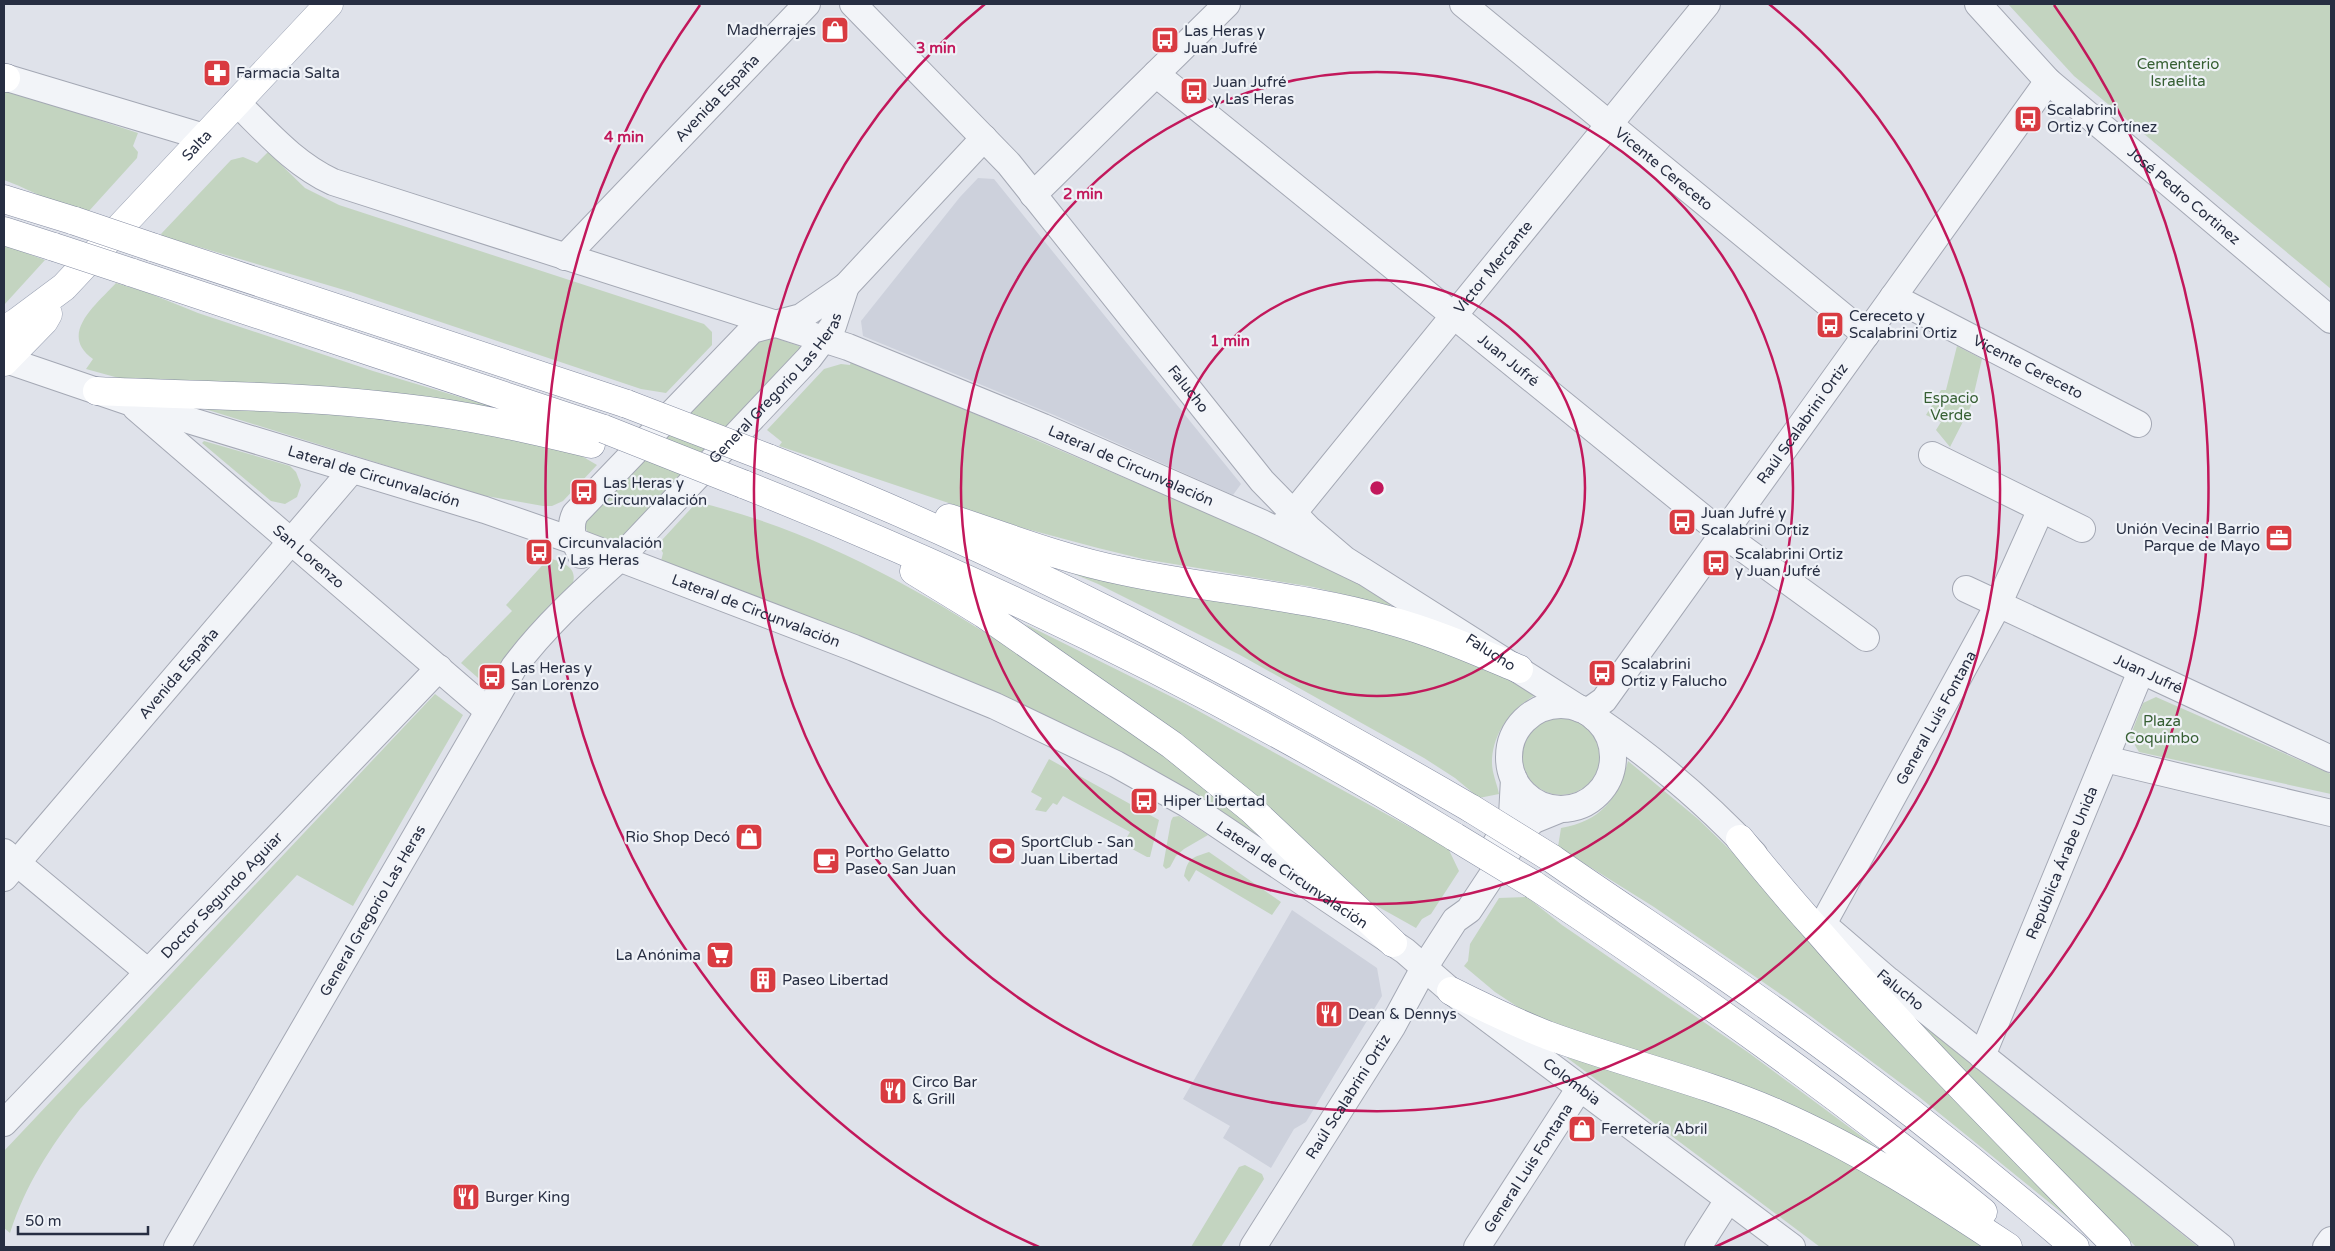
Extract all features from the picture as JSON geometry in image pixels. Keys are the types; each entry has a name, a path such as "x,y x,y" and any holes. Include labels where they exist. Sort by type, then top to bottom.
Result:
{"main road":[{"name":"Salta","path":"4,330 18,322 64,287 329,4"},
{"path":"4,199 627,404 821,479 909,516 1122,616 1286,702 1472,809 1551,858 1670,938 1808,1036 1962,1154 2076,1247"},
{"path":"4,231 130,272 597,437 704,468 929,561 1092,637 1308,751 1534,885 1644,958 1787,1059 1891,1137 2026,1247"},
{"name":"Salta","path":"5,361 44,321 64,287"},
{"path":"97,392 257,398 403,408 597,437"},
{"path":"821,479 905,504 1053,553 1121,571 1322,605 1387,619 1447,639 1519,670"},
{"path":"823,516 984,614 1172,745 1251,809 1393,943"},
{"path":"1740,839 1818,932 1876,997 1974,1101 2118,1247"},
{"path":"1451,991 1492,1012 1548,1035 1715,1089 1776,1113 1826,1136 1896,1174 2008,1247"}],"street":[{"name":"Avenida España","path":"565,257 807,4"},
{"name":"Falucho","path":"853,4 984,138 1033,195 1262,481 1286,522 1326,545 1362,571 1587,713 1647,755 1682,784 1740,839 1823,924 1867,963 2221,1247"},
{"path":"1033,195 1227,4"},
{"name":"Vicente Cereceto","path":"1463,4 1866,335"},
{"name":"Víctor Mercante","path":"1286,522 1707,4"},
{"name":"José Pedro Cortinez","path":"1978,4 2048,81 2331,320"},
{"name":"Juan Jufré","path":"1156,74 1723,534 1866,638"},
{"path":"4,78 204,136"},
{"name":"Raúl Scalabrini Ortiz","path":"1587,713 1604,700 2048,81"},
{"name":"Lateral de Circunvalación","path":"236,102 296,160 321,176 410,208 826,339 1043,427 1286,522"},
{"name":"General Gregorio Las Heras","path":"585,588 585,566 574,541 572,526 575,514 752,330 776,322 801,317 846,286 984,138"},
{"name":"General Gregorio Las Heras","path":"177,1247 488,711 528,649 585,588 618,559 826,339 840,308 846,286"},
{"name":"Vicente Cereceto","path":"1893,297 2138,424"},
{"name":"Lateral de Circunvalación","path":"5,361 129,402 485,510 574,541 854,648 995,706 1070,740 1149,781 1393,943 1424,968"},
{"name":"San Lorenzo","path":"129,402 488,711"},
{"path":"1932,455 2082,529"},
{"name":"Avenida España","path":"8,864 352,470"},
{"name":"General Luis Fontana","path":"1823,924 1998,604 2042,509"},
{"name":"Juan Jufré","path":"1966,589 2331,759"},
{"name":"Doctor Segundo Aguiar","path":"4,1123 439,668"},
{"name":"República Árabe Unida","path":"1982,1056 2141,671"},
{"path":"1550,706 1565,706 1587,713 1608,736 1612,748 1611,774 1605,786 1591,800 1574,808 1561,810 1546,808 1522,792 1514,779 1510,764 1510,749 1515,734 1523,722 1535,712 1550,706"},
{"path":"2105,759 2331,813"},
{"name":"Raúl Scalabrini Ortiz","path":"1253,1247 1392,1027 1424,968 1455,920 1459,903 1512,816 1514,779"},
{"name":"Raúl Scalabrini Ortiz","path":"1455,920 1469,910 1522,830 1534,820 1561,810"},
{"path":"8,864 148,972"},
{"name":"Colombia","path":"1424,968 1451,991 1579,1089 1792,1247"},
{"name":"General Luis Fontana","path":"1477,1247 1579,1089"},
{"path":"1698,1247 1728,1200"},
{"path":"2326,1247 2331,1240"}],"shaded area":[{"path":"978,178 994,179 1241,484 1233,495 1054,415 863,336 861,321 960,197"},
{"path":"1292,910 1377,968 1382,996 1306,1122 1294,1129 1271,1168 1223,1138 1230,1126 1183,1099"}],"green space":[{"name":"Cementerio Israelita","path":"2008,4 2331,4 2331,289 2074,76"},
{"path":"4,89 138,133 133,146 138,152 137,158 89,211 79,210 58,203 4,180"},
{"path":"268,152 305,188 339,205 704,324 712,332 712,345 666,393 641,389 351,292 162,236 161,234 231,160 243,157 257,163"},
{"path":"4,245 45,260 4,305"},
{"path":"116,283 146,292 198,313 373,371 520,415 126,380 86,369 93,359 83,349 79,339 80,329 91,309"},
{"path":"766,335 799,346 801,349 616,544 588,533 584,524 586,517 759,336"},
{"name":"Espacio Verde","path":"1957,346 1982,359 1971,406 1950,447 1936,430 1941,422 1926,415 1941,390 1946,390"},
{"path":"851,361 1268,539 1353,580 1392,603 1390,606 1313,587 1143,559 1098,548 1023,528 779,446 782,442 767,430 824,369 841,364 850,365"},
{"path":"206,404 251,405 426,423 497,436 580,455 597,465 563,501 552,506 543,506 481,495 205,409"},
{"path":"204,441 290,466 296,472 301,485 297,497 285,504 271,501 202,443"},
{"path":"697,502 744,515 834,549 877,570 961,618 1002,643 1151,744 1207,787 1299,863 1199,799 660,565 663,553 659,546 662,540"},
{"path":"1029,555 1307,608 1471,658 1537,694 1519,706 1505,722 1496,742 1492,767 1499,794 1479,798 1455,778 1424,758 1240,655 1098,584"},
{"path":"549,558 565,564 572,570 574,580 572,586 520,640 485,684 461,663 512,611 506,605"},
{"path":"1025,624 1184,703 1448,848 1459,871 1431,914 1422,919 1416,928 1366,900"},
{"path":"435,694 463,715 353,906 297,875 80,1109 58,1138 39,1168 23,1199 10,1233 4,1228 4,1151"},
{"name":"Plaza Coquimbo","path":"2156,697 2331,774 2331,794 2139,752 2130,737 2143,703"},
{"path":"1561,717 1576,720 1589,728 1597,741 1600,756 1597,771 1589,784 1576,792 1561,795 1546,792 1533,784 1525,771 1522,756 1525,741 1533,728 1546,720"},
{"path":"1049,759 1159,820 1150,857 1123,844 1130,832 1063,796 1057,805 1053,803 1046,812 1035,810 1042,798 1031,792"},
{"path":"1628,761 1698,819 1754,873 2092,1237 1918,1096 1789,1000 1654,907 1558,847 1561,828 1587,820 1606,806 1619,787"},
{"path":"1179,816 1208,835 1184,849 1176,856 1170,867 1166,869 1163,866 1171,821 1173,817"},
{"path":"1209,852 1281,902 1272,915 1196,870 1189,882 1184,876 1189,862 1194,857"},
{"path":"1527,897 1562,925 1749,1053 1903,1167 1524,1011 1495,992 1464,966 1468,961 1470,944 1499,898"},
{"path":"1907,1011 2198,1247 2136,1247"},
{"path":"1566,1057 1725,1106 1794,1134 1889,1185 1984,1247 1820,1247"},
{"path":"1245,1165 1262,1174 1264,1179 1221,1247 1191,1247 1239,1167"}],"place":[{"name":"Madherrajes","path":"835,30"},
{"name":"Las Heras y Juan Jufré","path":"1165,40"},
{"name":"Farmacia Salta","path":"217,73"},
{"name":"Juan Jufré y Las Heras","path":"1194,91"},
{"name":"Scalabrini Ortiz y Cortínez","path":"2028,119"},
{"name":"Cereceto y Scalabrini Ortiz","path":"1830,325"},
{"name":"Las Heras y Circunvalación","path":"584,492"},
{"name":"Juan Jufré y Scalabrini Ortiz","path":"1682,522"},
{"name":"Unión Vecinal Barrio Parque de Mayo","path":"2279,538"},
{"name":"Circunvalación y Las Heras","path":"539,552"},
{"name":"Scalabrini Ortiz y Juan Jufré","path":"1716,563"},
{"name":"Scalabrini Ortiz y Falucho","path":"1602,673"},
{"name":"Las Heras y San Lorenzo","path":"492,677"},
{"name":"Hiper Libertad","path":"1144,801"},
{"name":"Rio Shop Decó","path":"749,837"},
{"name":"SportClub - San Juan Libertad","path":"1002,851"},
{"name":"Portho Gelatto Paseo San Juan","path":"826,861"},
{"name":"La Anónima","path":"720,955"},
{"name":"Paseo Libertad","path":"763,980"},
{"name":"Dean & Dennys","path":"1329,1014"},
{"name":"Circo Bar & Grill","path":"893,1091"},
{"name":"Ferretería Abril","path":"1582,1129"},
{"name":"Burger King","path":"466,1197"}]}
